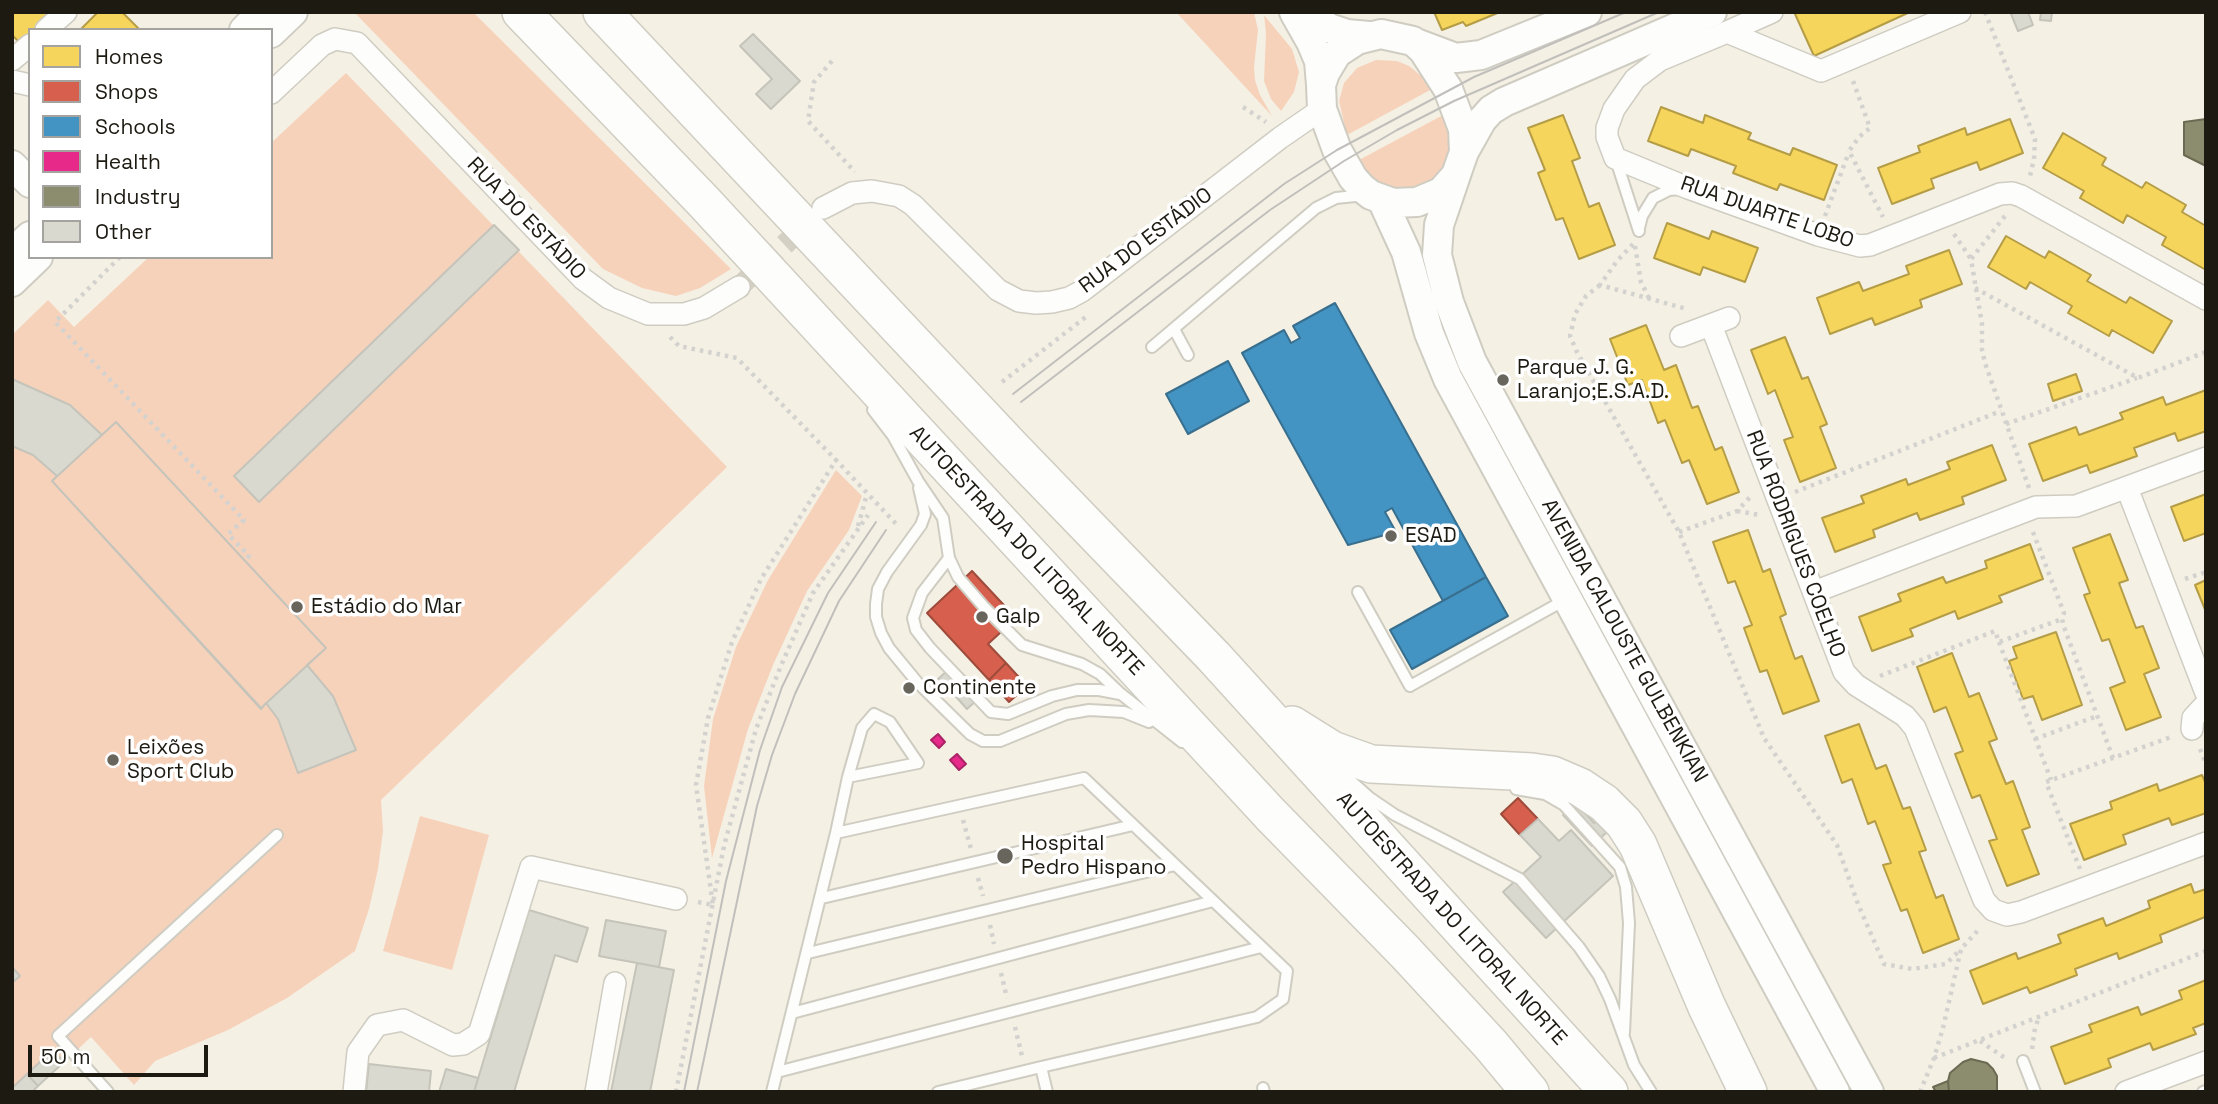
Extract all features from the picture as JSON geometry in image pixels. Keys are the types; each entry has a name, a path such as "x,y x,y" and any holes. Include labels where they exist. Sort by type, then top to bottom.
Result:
{"highway":[{"name":"AUTOESTRADA DO LITORAL NORTE","path":"521,12 704,202 1270,815 1405,952 1491,1045 1530,1092"},
{"name":"AUTOESTRADA DO LITORAL NORTE","path":"602,12 1013,449 1214,657 1609,1092"},
{"path":"1214,657 1291,724 1332,750 1371,764 1552,775 1580,787 1604,803 1624,823 1638,845 1707,1007 1748,1092"},
{"path":"1666,907 1771,1092"}],"main road":[{"path":"246,28 262,12"},
{"path":"273,31 293,12"},
{"path":"1294,12 1319,61 1322,97 1331,135 1343,161 1353,178 1376,197 1393,203 1417,202 1441,192 1460,164 1463,129 1454,101 1431,60 1413,41"},
{"path":"1305,12 1329,28 1347,34 1393,36 1413,41 1445,55 1465,58 1495,52 1587,12"},
{"name":"AVENIDA CALOUSTE GULBENKIAN","path":"1719,22 1504,102 1491,110 1482,120 1460,164 1439,225 1437,255 1449,302 1472,362 1869,1092"},
{"path":"1322,97 1325,73 1338,53 1346,45 1369,36"},
{"path":"12,165 28,181"},
{"name":"AVENIDA CALOUSTE GULBENKIAN","path":"1376,197 1406,252 1429,333 1448,379 1835,1092"},
{"path":"12,252 28,238"},
{"path":"12,282 36,259"}],"street":[{"path":"48,28 66,12"},
{"path":"1615,158 1607,137 1607,128 1614,109 1635,79 1719,22 1772,12"},
{"path":"1719,22 1821,71 1960,12"},
{"name":"RUA DO ESTÁDIO","path":"273,91 322,45 335,39 357,43 583,279 609,298 648,314 684,314 713,303 739,287"},
{"path":"12,60 28,47"},
{"name":"RUA DO ESTÁDIO","path":"824,208 852,193 872,191 899,197 913,205 998,290 1018,301 1052,302 1082,291 1280,138 1322,97"},
{"name":"RUA DUARTE LOBO","path":"1615,158 1688,188 1818,235 1860,246 2000,194 2021,196"},
{"path":"2021,196 2206,299"},
{"path":"1682,336 1720,322"},
{"name":"RUA RODRIGUES COELHO","path":"1720,322 1770,477 1844,672 1856,685 1905,716 1915,728 1984,900 1993,910"},
{"path":"1814,592 2031,509 2076,506 2206,458"},
{"path":"2127,488 2206,693"},
{"path":"2192,729 2193,718 2206,704"},
{"path":"1993,910 2007,915 2014,913 2206,842"},
{"path":"354,1092 358,1052 377,1025 403,1020 414,1024 426,1034 453,1045 463,1044 479,1034 531,867 676,899"},
{"path":"596,1092 615,983"},
{"path":"2126,1092 2206,1062"}],"lane":[{"path":"1615,158 1639,231 1642,216 1653,198 1669,190 1688,188"},
{"path":"1152,347 1316,208 1336,198 1376,197"},
{"path":"793,299 846,373"},
{"path":"1174,329 1188,355"},
{"path":"869,404 943,518 949,558 958,577 1023,645 1082,664 1100,674 1162,728 1196,753"},
{"path":"918,481 925,514 921,525 878,589 876,617 889,648 917,682 970,734 983,741 1000,741 1066,714 1089,710 1124,712 1162,728"},
{"path":"949,558 922,593 912,618 916,630 930,648 991,712 1008,714 1052,696 1077,690 1121,694"},
{"path":"1358,592 1409,686 1567,598"},
{"path":"772,1092 822,898 848,777 862,729 874,714 890,722 918,762 848,777"},
{"path":"1291,724 1370,798 1395,815 1520,879 1579,947 1598,976 1610,999 1634,1065 1651,1092"},
{"path":"1206,762 1270,815"},
{"path":"1341,772 1364,778"},
{"path":"836,834 1084,778 1287,971 1283,999 1258,1017 939,1092"},
{"path":"1510,788 1545,794 1564,805 1620,867 1626,887 1629,923 1624,1039"},
{"path":"822,898 1133,825"},
{"path":"108,1092 58,1035 277,835"},
{"path":"808,953 1175,865"},
{"path":"792,1013 1213,901"},
{"path":"777,1072 1261,947"},
{"path":"2022,1061 2035,1092"},
{"path":"1041,1067 1047,1092"}],"path":[{"path":"1971,259 2021,196 2034,159 2035,139 1985,12"},
{"path":"1818,235 1849,151 1870,128 1846,60"},
{"path":"832,61 814,82 808,121 839,153"},
{"path":"1243,107 1270,124"},
{"path":"1849,151 1872,191 1891,236"},
{"path":"1942,216 1971,259 1982,324 1985,363 2064,612 2063,619 2113,758"},
{"path":"1650,298 1641,282 1635,257 1635,242 1600,285 1586,296 1575,314 1570,336 1679,532 1764,738 1837,845 1858,904 1884,964 1912,969 1946,964 1993,910"},
{"path":"118,259 55,322 244,520 228,534 249,556 244,560"},
{"path":"1600,285 1650,298 1720,322"},
{"path":"1974,288 2138,378"},
{"path":"648,314 679,346 737,358 911,539"},
{"path":"2006,424 2206,352"},
{"path":"1778,499 2001,411"},
{"path":"713,905 696,785 708,718 732,642 761,579 836,460"},
{"path":"1679,532 1737,511 1770,477"},
{"path":"857,530 867,494"},
{"path":"676,1092 713,905 756,729 813,593 868,515"},
{"path":"1999,642 2063,619"},
{"path":"1856,685 1995,631 2051,780"},
{"path":"2035,739 2097,716"},
{"path":"2087,888 2046,782 2192,729"},
{"path":"1920,1092 1934,1058 1961,948"},
{"path":"1934,1058 2206,951"},
{"path":"1979,1041 2012,1063 2022,1061 2031,1056 2039,1017"}],"shaded area":[{"path":"354,12 473,12 731,269 700,288 676,296 642,288 603,269"},
{"path":"1176,12 1254,12 1258,30 1255,80 1272,116"},
{"path":"1264,15 1292,49 1299,72 1294,92 1281,111 1271,99 1264,81"},
{"path":"1376,60 1397,61 1409,66 1426,80 1432,89 1347,135 1339,101 1344,83 1357,68"},
{"name":"Estádio do Mar","path":"346,73 727,467 381,800 383,831 378,869 369,909 355,951 287,998 228,1030 155,1061 134,1085 91,1037 32,1092 12,1092 12,335 48,300 74,327 147,259 273,259 273,141"},
{"path":"1443,115 1449,135 1449,153 1439,177 1424,188 1388,190 1374,180 1363,167 1359,160"},
{"path":"836,470 862,496 849,530 807,591 773,665 748,729 712,858 704,786 713,719 736,647 768,580"},
{"path":"420,816 489,835 452,970 383,951"}],"building: Homes":[{"path":"12,12 46,12 49,15 36,28 28,28 28,36 20,43 12,35"},
{"path":"98,12 122,12 138,28 82,28"},
{"path":"1434,12 1500,12 1466,26 1463,22 1442,30"},
{"path":"1910,12 1814,56 1795,14"},
{"path":"1661,107 1703,123 1705,115 1751,133 1748,139 1790,155 1793,148 1837,165 1824,200 1780,184 1777,190 1733,173 1736,166 1691,149 1688,156 1648,141"},
{"path":"1563,115 1580,158 1572,161 1589,207 1599,203 1615,245 1579,259 1563,218 1556,220 1538,173 1545,170 1528,128"},
{"path":"2010,119 2023,153 1980,170 1977,162 1931,179 1934,188 1892,204 1878,168 1920,152 1918,146 1965,128 1967,135"},
{"path":"2063,133 2106,158 2102,165 2142,188 2146,182 2186,205 2182,212 2206,226 2206,270 2162,245 2166,237 2127,215 2123,223 2080,198 2084,191 2043,168"},
{"path":"1667,223 1709,239 1712,231 1758,248 1745,282 1703,267 1700,275 1654,258"},
{"path":"2006,236 2045,258 2049,251 2091,275 2087,281 2126,303 2130,297 2172,321 2153,353 2112,330 2109,336 2068,313 2072,306 2030,282 2026,289 1988,267"},
{"path":"1949,250 1962,284 1920,300 1922,307 1875,325 1872,318 1830,334 1817,298 1859,282 1863,291 1909,274 1906,266"},
{"path":"1646,325 1664,370 1676,365 1692,408 1698,406 1715,450 1722,447 1739,492 1707,504 1689,460 1682,463 1665,420 1658,423 1642,380 1628,385 1610,339"},
{"path":"1785,337 1802,379 1808,377 1827,424 1820,427 1836,468 1800,482 1784,440 1793,437 1775,390 1768,394 1751,350"},
{"path":"2076,374 2082,391 2053,401 2048,384"},
{"path":"2206,390 2206,431 2178,441 2175,433 2134,448 2137,456 2090,473 2087,465 2043,481 2029,444 2076,427 2079,435 2123,419 2120,413 2163,397 2166,405"},
{"path":"1992,445 2006,480 1962,497 1964,504 1920,520 1917,513 1873,530 1875,537 1835,552 1822,518 1864,503 1861,496 1906,479 1908,485 1950,469 1947,462"},
{"path":"2206,494 2206,533 2184,541 2171,507"},
{"path":"1748,530 1763,572 1770,569 1786,614 1780,617 1795,659 1802,656 1819,701 1783,714 1767,670 1760,672 1744,628 1752,625 1735,581 1728,583 1713,542"},
{"path":"2110,534 2128,580 2119,583 2136,628 2143,626 2159,668 2144,674 2161,717 2126,730 2110,688 2125,682 2109,639 2102,641 2084,595 2090,593 2073,548"},
{"path":"2030,544 2043,579 1999,596 2002,602 1958,619 1955,611 1910,629 1913,636 1872,651 1859,617 1901,601 1898,594 1943,577 1946,583 1987,568 1985,561"},
{"path":"2206,580 2206,612 2195,585"},
{"path":"2056,632 2082,705 2042,720 2033,696 2023,699 2009,661 2017,658 2013,647"},
{"path":"1952,653 1969,697 1979,693 1997,739 1989,742 2006,784 2013,781 2030,827 2022,830 2039,874 2007,886 1989,841 1997,839 1980,795 1972,798 1955,754 1963,751 1946,707 1934,712 1917,667"},
{"path":"1859,724 1876,769 1886,765 1903,809 1910,807 1926,850 1919,852 1936,898 1943,895 1959,939 1923,953 1907,909 1901,911 1883,865 1891,863 1875,821 1868,824 1852,779 1842,783 1825,736"},
{"path":"2202,775 2206,784 2206,813 2172,825 2169,818 2123,835 2126,844 2084,860 2070,824 2112,809 2110,802 2157,784 2159,791"},
{"path":"2191,884 2194,893 2206,889 2206,920 2205,917 2160,935 2162,942 2119,959 2117,953 2075,969 2077,975 2030,993 2027,987 1983,1004 1970,971 2016,953 2018,959 2061,943 2058,935 2103,918 2106,926 2150,908 2148,901"},
{"path":"2206,980 2206,1023 2193,1028 2196,1034 2153,1050 2150,1043 2108,1059 2111,1067 2065,1084 2051,1047 2092,1032 2089,1025 2138,1007 2141,1015 2182,999 2179,991"}],"building: Shops":[{"path":"972,571 1016,618 988,644 1006,663 989,680 927,613"},
{"path":"1006,663 1027,686 1009,702 989,680"},
{"path":"1518,798 1538,819 1520,835 1501,814"}],"building: Schools":[{"path":"1335,303 1486,577 1443,601 1392,508 1385,512 1396,532 1348,545 1242,353 1284,330 1291,343 1300,338 1293,326"},
{"path":"1228,361 1249,401 1188,434 1166,394"},
{"path":"1486,577 1508,616 1412,669 1390,630"}],"building: Health":[{"path":"938,734 945,742 939,748 931,740"},
{"path":"957,754 966,764 959,770 950,760"}],"building: Industry":[{"path":"2206,119 2206,166 2184,155 2184,122"},
{"path":"1971,1059 1987,1063 1993,1069 1997,1076 1997,1092 1949,1092 1950,1073"},
{"path":"1948,1081 1949,1092 1936,1092 1933,1087"}],"building: Other":[{"path":"2028,12 2033,25 2018,31 2011,14"},
{"path":"2041,12 2052,12 2051,21 2040,20"},
{"path":"753,34 800,81 771,109 756,94 772,79 740,46"},
{"path":"494,225 519,250 259,502 234,476"},
{"path":"12,379 70,405 102,435 116,422 326,648 307,665 333,696 356,750 298,773 278,719 266,703 261,709 52,481 57,476 33,455 12,446"},
{"path":"116,422 326,648 261,708 52,481"},
{"path":"952,666 980,697 967,709 949,689 945,692 935,682"},
{"path":"1576,803 1594,823 1598,820 1608,831 1592,846 1563,815"},
{"path":"1538,819 1559,841 1571,830 1613,876 1546,938 1503,892 1541,857 1520,835"},
{"path":"529,910 588,928 577,962 555,955 514,1092 474,1092"},
{"path":"606,920 666,931 659,967 599,956"},
{"path":"637,963 674,970 650,1092 611,1092"},
{"path":"12,967 20,976 12,983"},
{"path":"53,1050 64,1062 38,1086 27,1074"},
{"path":"369,1064 431,1071 429,1092 366,1092"},
{"path":"446,1069 478,1078 474,1092 439,1092"},
{"path":"27,1074 38,1086 32,1092 12,1092 12,1088"}],"tunnel":[{"path":"739,287 812,219"}],"tram line":[{"path":"1013,394 1284,184 1337,150 1474,77 1626,12"},
{"path":"1021,402 1270,210 1344,161 1454,101 1659,12"},
{"path":"684,1092 726,881 760,750 782,687 828,593 876,522"},
{"path":"697,1092 757,806 772,755 795,694 839,601 886,530"}],"place":[{"name":"Parque J. G. Laranjo;E.S.A.D.","path":"1503,380"},
{"name":"ESAD","path":"1391,536"},
{"name":"Estádio do Mar","path":"297,607"},
{"name":"Galp","path":"982,617"},
{"name":"Continente","path":"909,688"},
{"name":"Leixões Sport Club","path":"113,760"},
{"name":"Hospital Pedro Hispano","path":"1005,856"}]}
